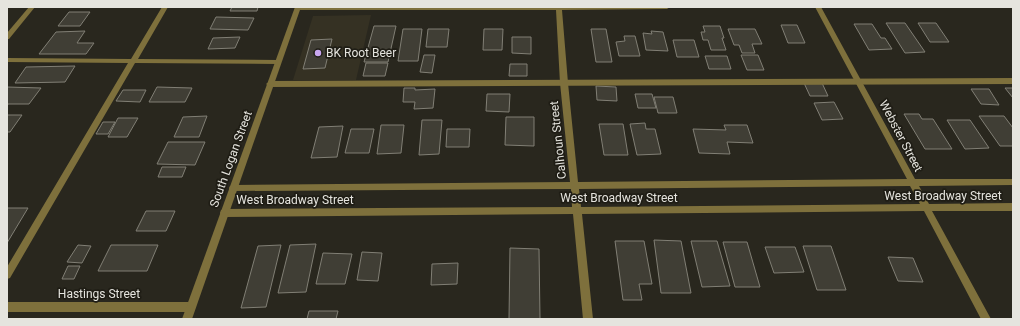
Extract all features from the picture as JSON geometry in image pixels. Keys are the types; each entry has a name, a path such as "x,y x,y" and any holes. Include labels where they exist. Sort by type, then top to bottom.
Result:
{"street":[{"path":"7,37 32,7"},
{"path":"7,275 165,7"},
{"name":"Calhoun Street","path":"559,7 564,83 588,319"},
{"path":"297,8 667,7"},
{"name":"Webster Street","path":"818,7 986,319"},
{"name":"South Logan Street","path":"187,319 297,8"},
{"path":"7,60 278,62"},
{"path":"270,84 1013,81"},
{"name":"West Broadway Street","path":"233,188 1013,182"},
{"name":"West Broadway Street","path":"224,213 1013,207"},
{"name":"Hastings Street","path":"7,307 191,308"}],"shaded area":[{"path":"371,15 356,80 293,80 313,16"}],"building":[{"path":"232,7 258,7 257,11 230,11"},
{"path":"69,12 90,12 80,26 58,26"},
{"path":"216,17 254,18 248,30 210,29"},
{"path":"886,23 905,23 925,52 905,53"},
{"path":"918,23 936,23 949,42 930,42"},
{"path":"854,24 872,24 881,38 885,38 892,49 869,50"},
{"path":"781,25 797,25 805,43 788,43"},
{"path":"374,26 396,26 388,62 364,62"},
{"path":"703,26 720,26 726,50 711,50 708,40 703,40 701,32 705,32"},
{"path":"403,29 422,29 418,61 398,61"},
{"path":"428,29 449,29 447,47 426,47"},
{"path":"484,29 503,29 502,50 483,50"},
{"path":"591,29 606,29 612,62 596,62"},
{"path":"728,29 755,29 762,44 752,44 755,53 742,53 739,45 734,45"},
{"path":"85,31 77,43 94,43 86,54 39,54 56,32"},
{"path":"651,31 663,32 668,51 646,50 643,33 652,34"},
{"path":"624,36 635,36 640,56 619,56 616,42 625,41"},
{"path":"240,37 235,48 208,49 213,38"},
{"path":"512,37 531,37 531,54 512,53"},
{"path":"332,39 325,68 303,69 311,40"},
{"path":"673,40 694,40 699,57 677,57"},
{"path":"424,55 435,55 432,73 420,72"},
{"path":"741,55 758,55 764,70 747,70"},
{"path":"705,56 727,56 731,69 709,69"},
{"path":"366,63 388,63 385,76 363,76"},
{"path":"510,64 527,64 527,76 509,76"},
{"path":"75,66 65,82 15,83 26,67"},
{"path":"804,83 822,83 828,96 810,96"},
{"path":"596,86 616,87 617,101 597,100"},
{"path":"7,87 41,88 29,104 8,104 7,106"},
{"path":"157,87 192,88 185,102 149,102"},
{"path":"404,88 415,88 415,90 435,89 433,108 414,109 415,102 403,102"},
{"path":"1005,88 1013,88 1013,98"},
{"path":"971,89 989,89 999,105 981,104"},
{"path":"123,90 146,90 140,102 116,101"},
{"path":"487,94 510,94 509,112 486,111"},
{"path":"635,94 652,94 656,108 638,108"},
{"path":"654,97 673,97 677,113 658,113"},
{"path":"834,102 843,119 822,120 814,103"},
{"path":"904,114 919,114 922,119 933,119 952,149 925,149"},
{"path":"7,115 22,115 10,132 7,132"},
{"path":"207,116 199,137 174,137 183,117"},
{"path":"979,116 1004,116 1013,128 1013,146 1000,146"},
{"path":"506,117 534,117 534,146 505,145"},
{"path":"118,118 138,118 127,137 108,137"},
{"path":"422,120 442,120 439,154 419,155"},
{"path":"947,120 970,120 989,148 965,149"},
{"path":"103,122 115,122 108,134 96,134"},
{"path":"645,123 646,129 655,129 661,154 637,155 630,124"},
{"path":"599,124 623,124 628,155 604,155"},
{"path":"381,125 404,125 401,153 377,154"},
{"path":"724,125 747,125 753,143 727,142 730,154 699,153 693,129 726,130"},
{"path":"343,126 337,157 311,158 319,127"},
{"path":"351,129 374,129 369,153 345,153"},
{"path":"447,129 470,129 469,147 446,147"},
{"path":"168,142 205,142 195,165 157,164"},
{"path":"162,167 186,167 182,177 158,177"},
{"path":"7,208 28,208 7,243"},
{"path":"146,211 175,211 166,231 136,231"},
{"path":"654,240 681,241 691,293 661,293"},
{"path":"615,241 644,241 652,284 639,284 642,300 623,300"},
{"path":"691,241 717,241 730,286 702,287"},
{"path":"723,242 747,242 760,287 735,287"},
{"path":"316,244 306,292 278,293 290,245"},
{"path":"78,245 91,246 82,263 67,262"},
{"path":"111,245 158,245 147,271 98,271"},
{"path":"281,245 266,307 241,308 258,246"},
{"path":"803,246 831,246 846,290 817,290"},
{"path":"765,247 795,247 804,272 774,273"},
{"path":"510,248 539,249 540,319 509,319"},
{"path":"362,252 382,253 378,281 357,280"},
{"path":"323,253 352,254 345,284 316,284"},
{"path":"888,257 913,258 923,282 898,281"},
{"path":"458,263 457,284 431,285 432,264"},
{"path":"68,266 80,266 74,279 62,279"},
{"path":"309,311 338,311 336,319 307,319"}],"place":[{"name":"BK Root Beer","path":"318,53"}]}
